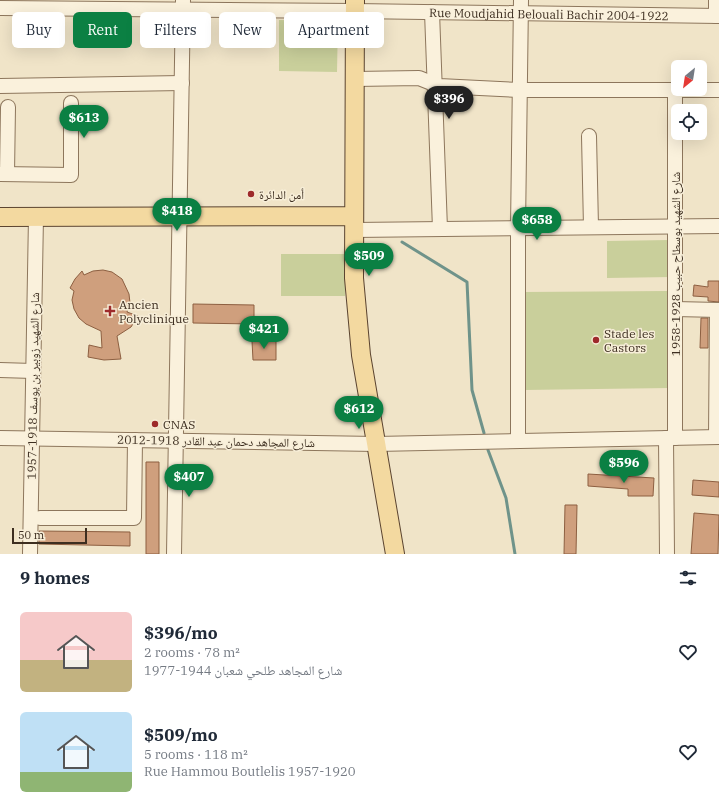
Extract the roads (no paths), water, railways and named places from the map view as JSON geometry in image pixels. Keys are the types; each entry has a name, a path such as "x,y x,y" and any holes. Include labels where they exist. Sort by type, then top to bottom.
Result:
{"main road":[{"path":"355,5 354,278 361,355 395,554"},
{"path":"0,217 181,217 354,223"}],"street":[{"path":"716,0 717,16"},
{"path":"174,554 181,217 183,4"},
{"name":"Rue Moudjahid Belouali Bachir 2004-1922","path":"0,8 183,4 355,5 432,12 521,7 717,16"},
{"path":"518,441 518,228 521,7"},
{"path":"432,12 440,229"},
{"path":"355,79 419,78 439,86 520,90 671,90"},
{"path":"0,86 182,83"},
{"path":"707,90 719,90"},
{"name":"شارع الشهيد بوسطاح حبيب 1928-1958","path":"667,554 675,309 675,96"},
{"path":"8,107 4,174 71,175 71,103"},
{"path":"589,136 591,227"},
{"name":"شارع الشهيد زوبير بن يوسف 1918-1957","path":"30,554 36,217"},
{"path":"354,223 440,229 719,226"},
{"path":"675,309 718,310 717,437"},
{"path":"0,370 33,371"},
{"name":"شارع المجاهد دحمان عبد القادر 1918-2012","path":"0,438 376,444 717,437"},
{"path":"40,518 134,518 135,440"}],"waterway":[{"path":"402,242 467,282 472,390 484,433"},
{"path":"488,450 506,498 515,554"}],"place":[{"name":"أمن الدائرة","path":"251,194"},
{"name":"Ancien Polyclinique","path":"110,311"},
{"name":"Stade les Castors","path":"596,340"},
{"name":"CNAS","path":"155,424"}]}
